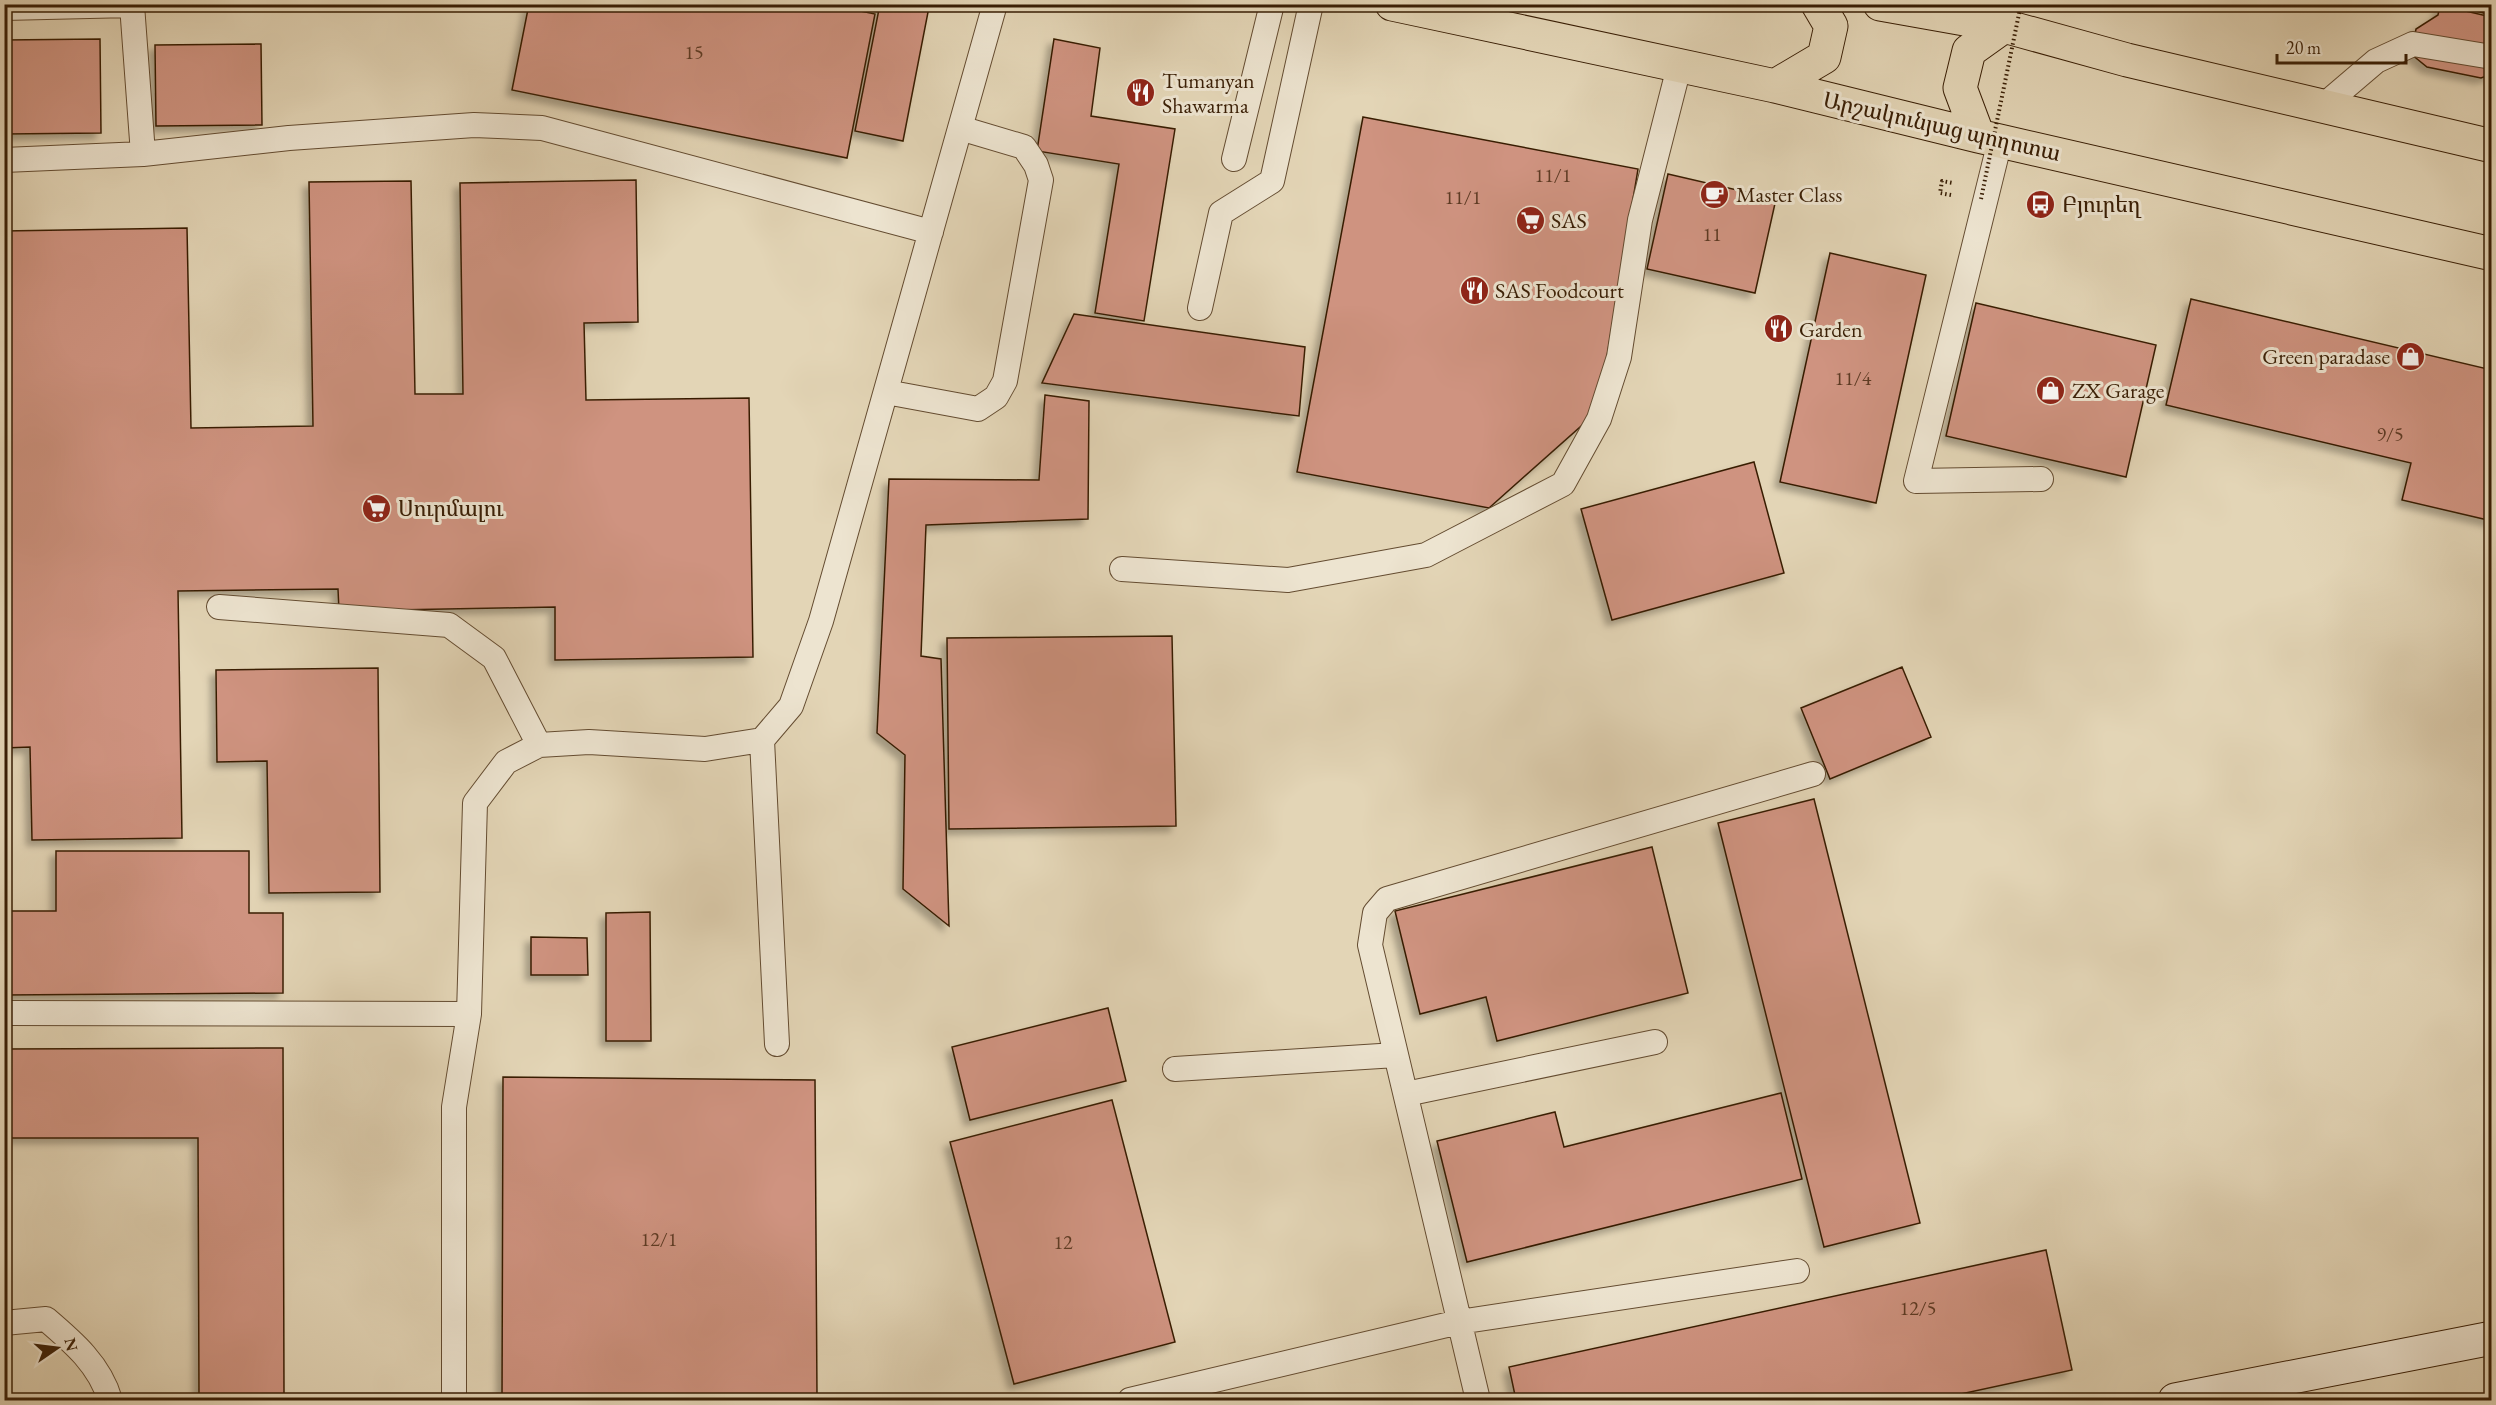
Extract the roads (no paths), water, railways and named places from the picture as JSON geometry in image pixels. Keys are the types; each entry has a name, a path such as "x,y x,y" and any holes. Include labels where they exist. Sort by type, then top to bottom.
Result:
{"main road":[{"name":"Արշակունյաց պողոտա","path":"1392,4 1775,86 1989,138 2492,254"},
{"path":"1775,86 1824,57 1832,26 1818,4"},
{"path":"1880,4 2012,15 2127,60 2492,146"},
{"path":"1989,138 1960,88 1969,51 2012,15"}],"street":[{"path":"2175,1401 2492,1338"}],"lane":[{"path":"454,1401 454,1107 470,1014 475,803 507,762 539,745 589,742 705,749 762,740 791,706 821,621 995,4"},
{"path":"1234,159 1272,4"},
{"path":"1200,308 1221,213 1272,181 1311,4"},
{"path":"4,8 132,5 143,154"},
{"path":"2322,106 2376,62 2413,44 2492,57"},
{"path":"1122,569 1288,580 1426,555 1563,484 1599,419 1619,357 1640,220 1678,67"},
{"path":"4,160 143,154 289,138 451,126 542,128 931,232"},
{"path":"886,392 978,409 996,397 1005,381 1041,180 1036,165 1024,147 960,128"},
{"path":"1989,138 1916,481 2041,479"},
{"path":"219,607 449,625 494,658 539,745"},
{"path":"762,740 777,1044"},
{"path":"1478,1401 1370,945 1374,913 1387,899 1813,774"},
{"path":"4,1013 470,1014"},
{"path":"1406,1094 1655,1042"},
{"path":"1175,1069 1396,1055"},
{"path":"1130,1401 1459,1322 1797,1271"},
{"path":"4,1323 46,1319 82,1350 106,1386 110,1401"}],"place":[{"name":"Tumanyan Shawarma","path":"1141,93"},
{"name":"Master Class","path":"1715,194"},
{"name":"Բյուրեղ","path":"2041,204"},
{"name":"SAS","path":"1530,220"},
{"name":"SAS Foodcourt","path":"1474,290"},
{"name":"Garden","path":"1778,329"},
{"name":"Green paradase","path":"2411,356"},
{"name":"ZX Garage","path":"2051,390"},
{"name":"Սուրմալու","path":"377,508"}]}
